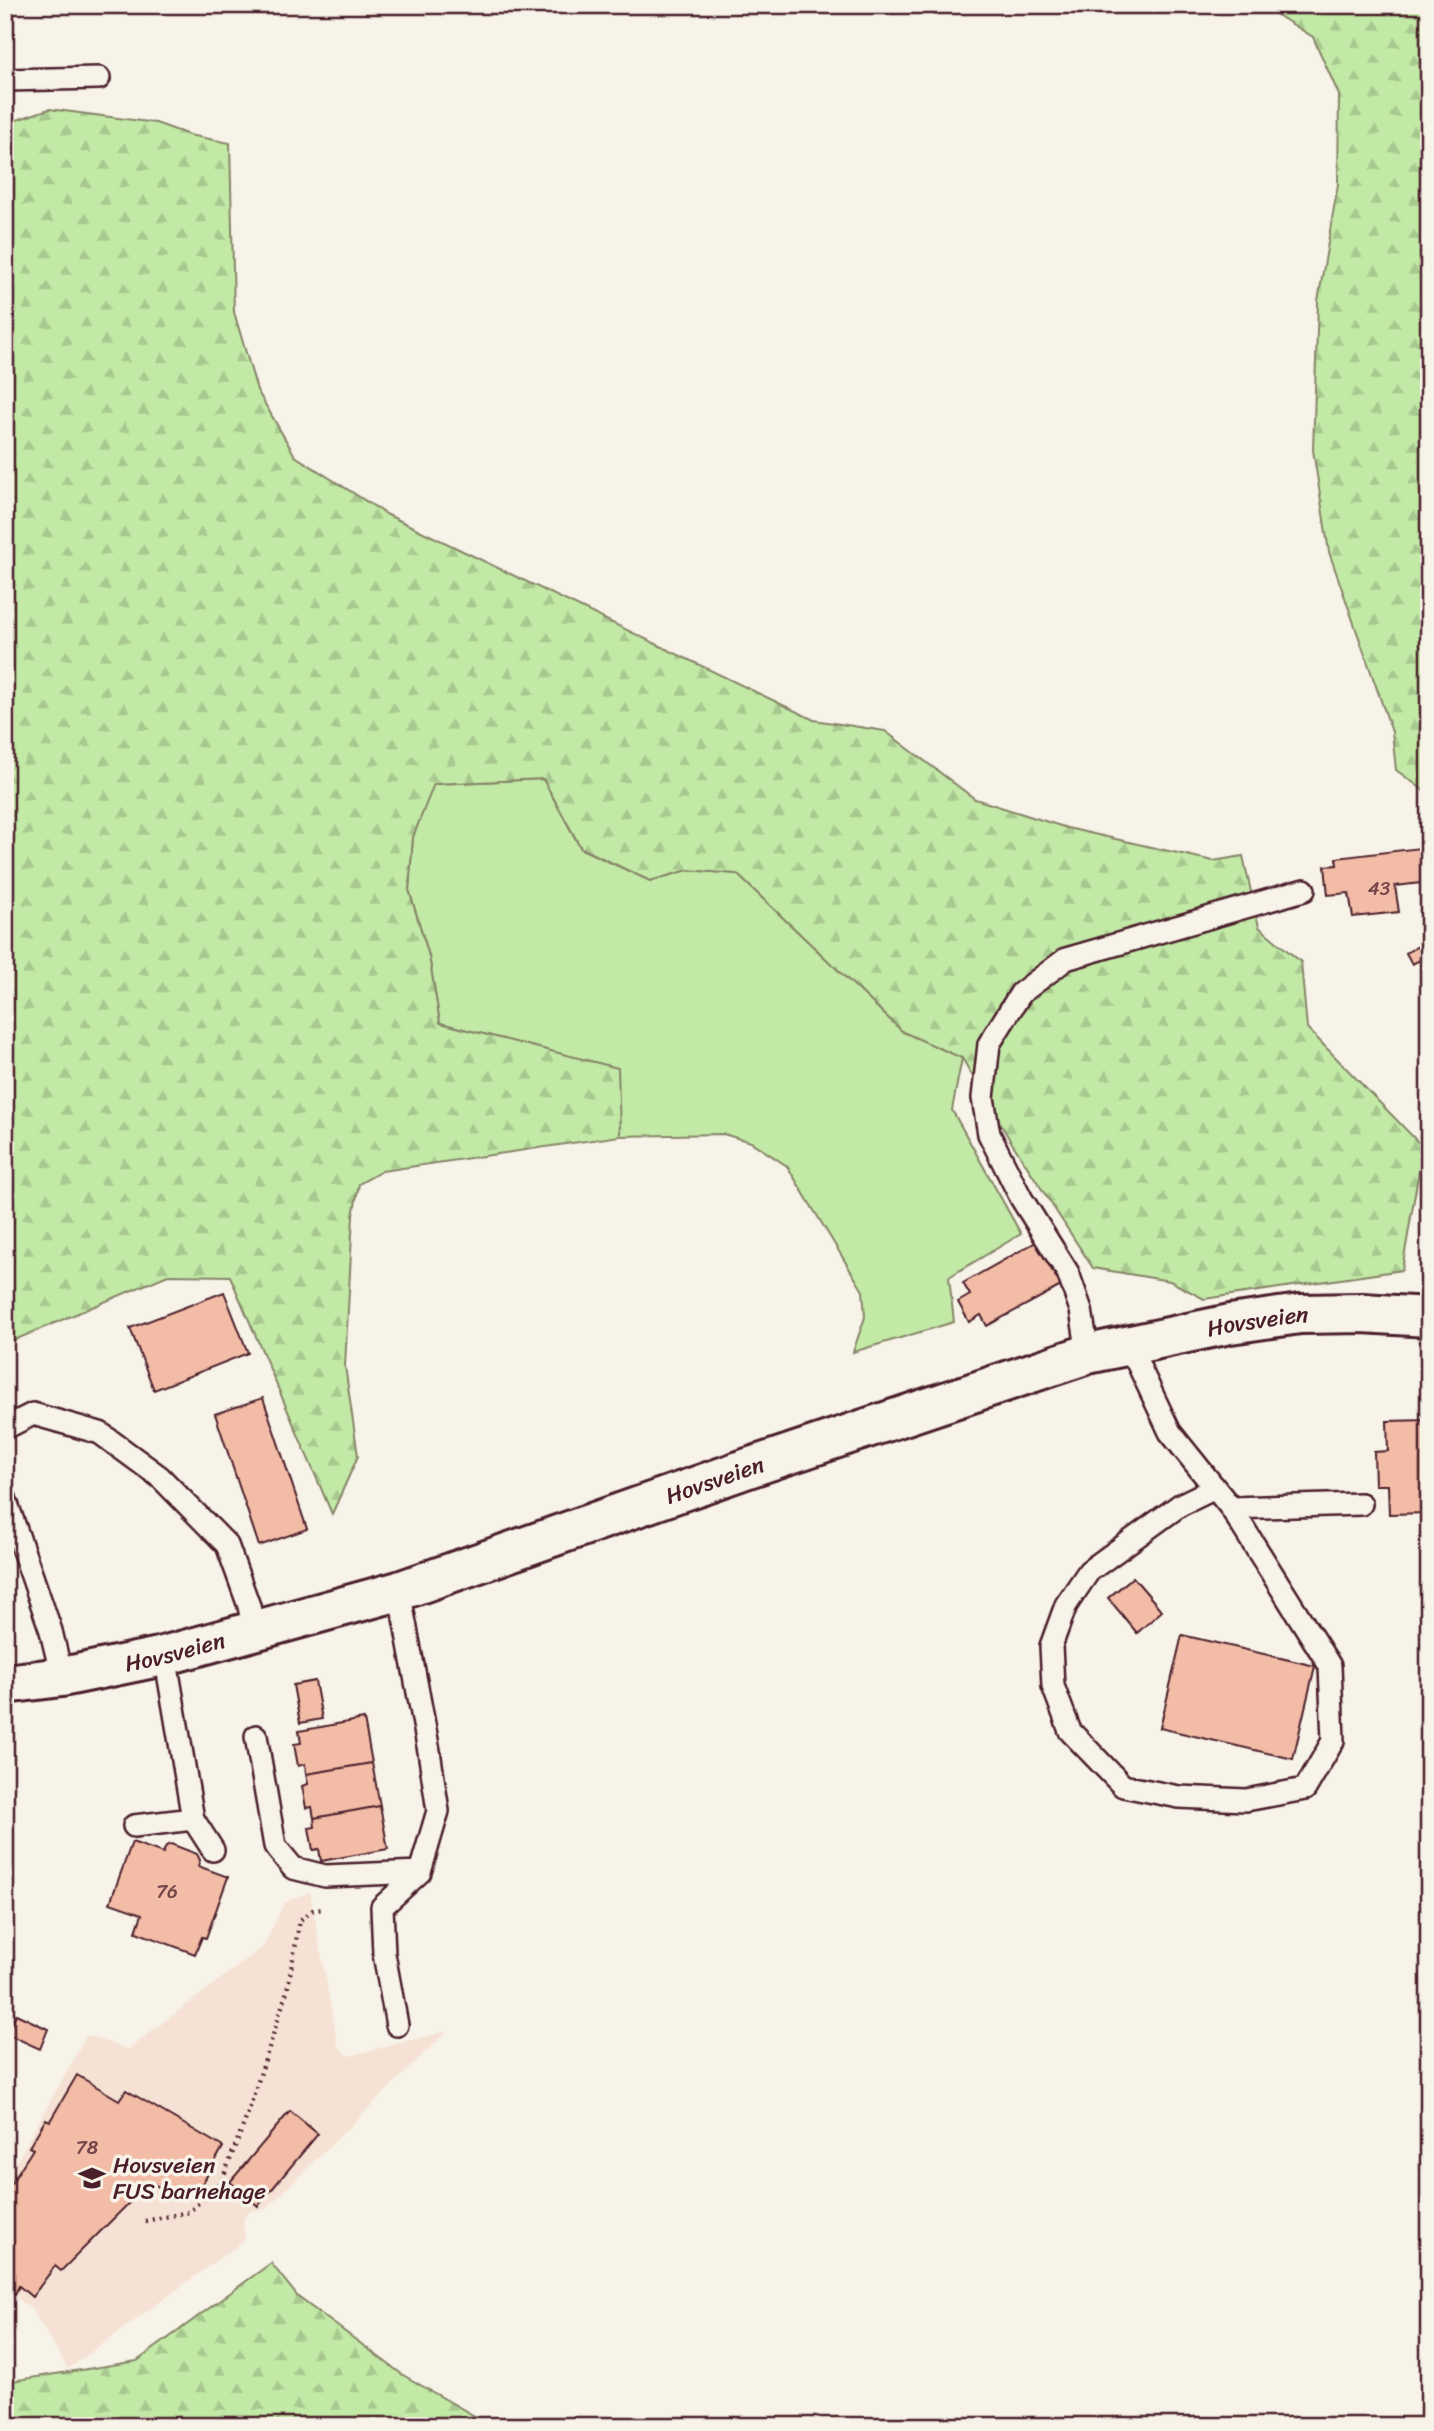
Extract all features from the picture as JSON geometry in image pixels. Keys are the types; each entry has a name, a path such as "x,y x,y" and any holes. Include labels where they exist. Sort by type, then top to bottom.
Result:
{"street":[{"name":"Hovsveien","path":"5,1684 62,1677 165,1655 399,1591 748,1468 1088,1354 1230,1324 1300,1314 1362,1312 1429,1317"}],"lane":[{"path":"5,80 99,78"},
{"path":"1088,1354 1081,1310 1068,1273 1021,1198 989,1134 983,1098 989,1044 1021,993 1066,959 1304,890"},
{"path":"1129,1345 1170,1432 1215,1488 1231,1508 1330,1666 1333,1741 1305,1789 1246,1800 1179,1797 1123,1786 1070,1731 1053,1686 1051,1646 1066,1605 1089,1571 1180,1505 1215,1488"},
{"path":"5,1427 33,1414 100,1433 160,1477 227,1545 249,1606 254,1632"},
{"path":"5,1498 51,1631 62,1677"},
{"path":"1231,1508 1361,1504"},
{"path":"397,2025 384,1954 382,1907 420,1872 438,1811 399,1591"},
{"path":"165,1655 192,1819 213,1850"},
{"path":"256,1737 275,1846 293,1868 324,1876 420,1872"},
{"path":"134,1826 192,1819"}],"path":[{"path":"145,2221 190,2212 222,2180 247,2116 287,1991 300,1920 313,1910 382,1907"}],"shaded area":[{"path":"310,1892 338,2045 348,2056 447,2031 266,2209 250,2211 243,2219 245,2240 68,2369 32,2310 5,2288 5,2182 87,2035 128,2049 263,1947 285,1902"}],"green space":[{"path":"1261,5 1429,5 1429,794 1396,770 1392,732 1329,552 1313,450 1318,301 1338,184 1339,95 1313,37"},
{"path":"49,109 156,123 189,135 230,143 234,312 257,390 295,456 388,515 814,720 885,731 975,799 1067,828 1213,861 1243,856 1259,927 1301,962 1307,1028 1423,1147 1402,1270 1204,1299 1170,1281 1093,1268 1010,1140 962,1058 903,1032 737,874 688,870 650,881 581,848 543,779 434,784 413,837 409,890 429,956 440,1023 618,1068 620,1136 382,1171 359,1184 353,1216 345,1366 358,1456 332,1514 230,1276 168,1275 5,1344 5,124"},
{"path":"543,779 581,849 650,881 688,870 737,874 903,1032 962,1058 952,1110 1021,1234 949,1277 954,1322 853,1352 865,1317 863,1291 787,1166 751,1142 723,1134 620,1136 617,1068 440,1023 429,956 409,890 413,837 433,784"},
{"path":"271,2263 298,2297 403,2375 492,2426 5,2426 5,2382 137,2361"}],"building":[{"path":"1428,847 1429,882 1395,886 1399,912 1353,917 1349,893 1328,895 1325,866 1337,865 1336,858"},
{"path":"1429,940 1429,969 1425,971 1420,960 1412,964 1406,953"},
{"path":"1036,1242 1061,1286 987,1326 981,1315 969,1322 958,1302 970,1295 963,1283"},
{"path":"224,1292 248,1353 154,1390 130,1328"},
{"path":"263,1398 307,1529 259,1546 215,1414"},
{"path":"1429,1420 1429,1513 1389,1514 1388,1485 1375,1485 1374,1452 1388,1451 1387,1421"},
{"path":"1133,1577 1162,1611 1137,1633 1108,1598"},
{"path":"1182,1635 1315,1666 1293,1759 1160,1728"},
{"path":"315,1681 322,1719 300,1723 293,1685"},
{"path":"364,1719 372,1763 306,1774 305,1764 298,1766 294,1744 301,1743 299,1731"},
{"path":"372,1763 380,1806 314,1818 312,1807 306,1808 302,1786 308,1784 306,1774"},
{"path":"380,1806 388,1849 321,1861 319,1849 313,1850 309,1828 315,1827 314,1818"},
{"path":"132,1842 163,1853 166,1846 171,1844 197,1854 200,1860 198,1866 228,1877 206,1938 202,1937 195,1954 136,1932 142,1914 110,1903"},
{"path":"16,2014 48,2029 40,2049 7,2034"},
{"path":"77,2075 119,2100 126,2090 223,2147 196,2195 184,2188 178,2198 150,2182 61,2271 55,2266 32,2297 19,2286 15,2294 5,2288 5,2193 33,2149 29,2147 46,2119 50,2121"},
{"path":"290,2111 318,2134 258,2206 230,2182"}],"place":[{"name":"Hovsveien FUS barnehage","path":"92,2178"}]}
